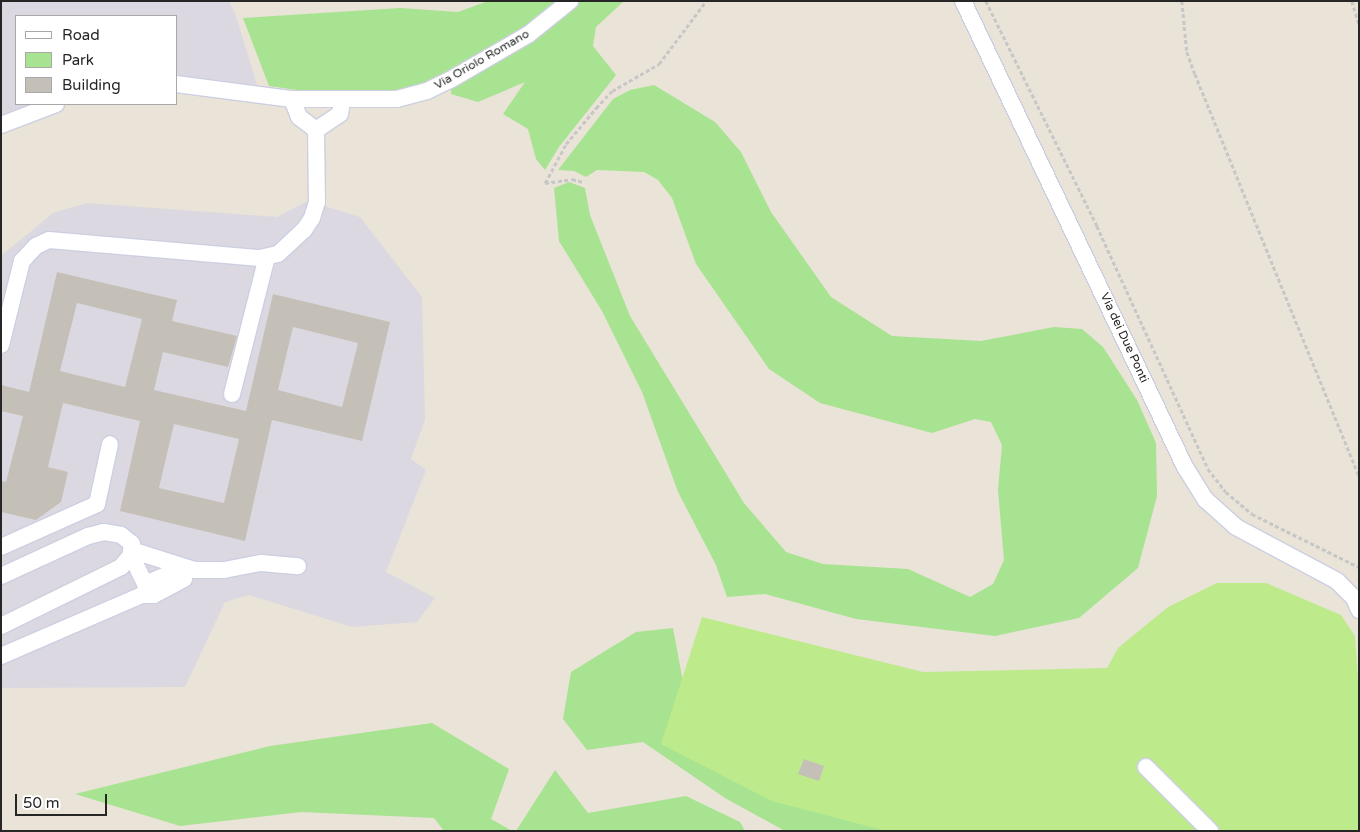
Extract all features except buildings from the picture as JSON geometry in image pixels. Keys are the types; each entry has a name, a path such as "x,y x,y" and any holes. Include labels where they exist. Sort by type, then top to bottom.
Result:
{"street":[{"name":"Via Oriolo Romano","path":"178,84 292,99 342,101 398,99 427,92 529,34 570,1"},
{"name":"Via dei Due Ponti","path":"964,1 1185,468 1206,500 1236,527 1337,582 1354,598 1359,610"},
{"path":"292,99 299,117 316,130"},
{"path":"316,130 340,114 342,101"},
{"path":"1,125 53,105"},
{"path":"1,345 22,261 36,246 49,240 267,256 278,254 312,218 318,202 316,130"},
{"path":"232,394 267,256"},
{"path":"1,547 97,504 110,444"},
{"path":"1,576 88,536 104,532 121,534 132,544 131,552 144,589 1,656"},
{"path":"131,552 195,570 224,570 262,563 298,566"},
{"path":"1,626 121,567 131,552"},
{"path":"1146,767 1210,831"}],"path":[{"path":"583,182 559,179 545,183 566,144 596,108 612,91 659,64 706,1"},
{"path":"986,1 1097,226 1208,469 1226,492 1252,514 1359,567"},
{"path":"1182,1 1187,52 1195,74 1359,475"},
{"path":"1352,1 1359,24"}],"shaded area":[{"path":"1,1 229,1 235,13 257,85 178,78 178,15 15,15 15,105 36,105 1,119"},
{"path":"308,201 360,217 422,297 425,420 411,459 426,470 386,572 435,598 417,622 352,627 249,595 225,602 185,687 1,688 1,256 53,213 87,203 277,217"}],"green space":[{"path":"488,1 624,1 596,27 593,46 616,75 559,147 545,170 536,159 528,129 503,114 525,82 478,102 451,94 452,72 418,88 397,91 325,94 269,86 243,18 400,8 458,12"},
{"path":"654,85 715,122 741,152 771,212 831,297 892,336 981,341 1054,327 1082,329 1103,347 1137,400 1156,443 1157,496 1138,568 1079,618 995,636 856,619 765,594 727,597 716,565 678,492 642,392 602,311 559,241 554,188 569,182 585,188 590,215 630,316 744,503 786,552 823,564 908,569 970,597 993,584 1004,560 998,490 1002,445 991,422 975,419 932,433 820,403 769,369 696,264 672,198 658,180 644,172 597,170 586,177 574,171 558,170 613,99 630,90"},
{"path":"1217,583 1266,583 1341,615 1355,636 1359,696 1359,831 886,831 772,801 661,744 702,617 923,672 1107,668 1118,648 1168,607"},
{"path":"673,628 691,725 954,831 785,831 725,798 643,742 587,750 563,719 571,672 636,632"},
{"path":"432,723 509,769 491,819 512,831 444,831 434,818 301,812 180,826 75,794 270,746"},
{"path":"555,770 588,813 686,796 740,822 745,831 516,831"}]}
